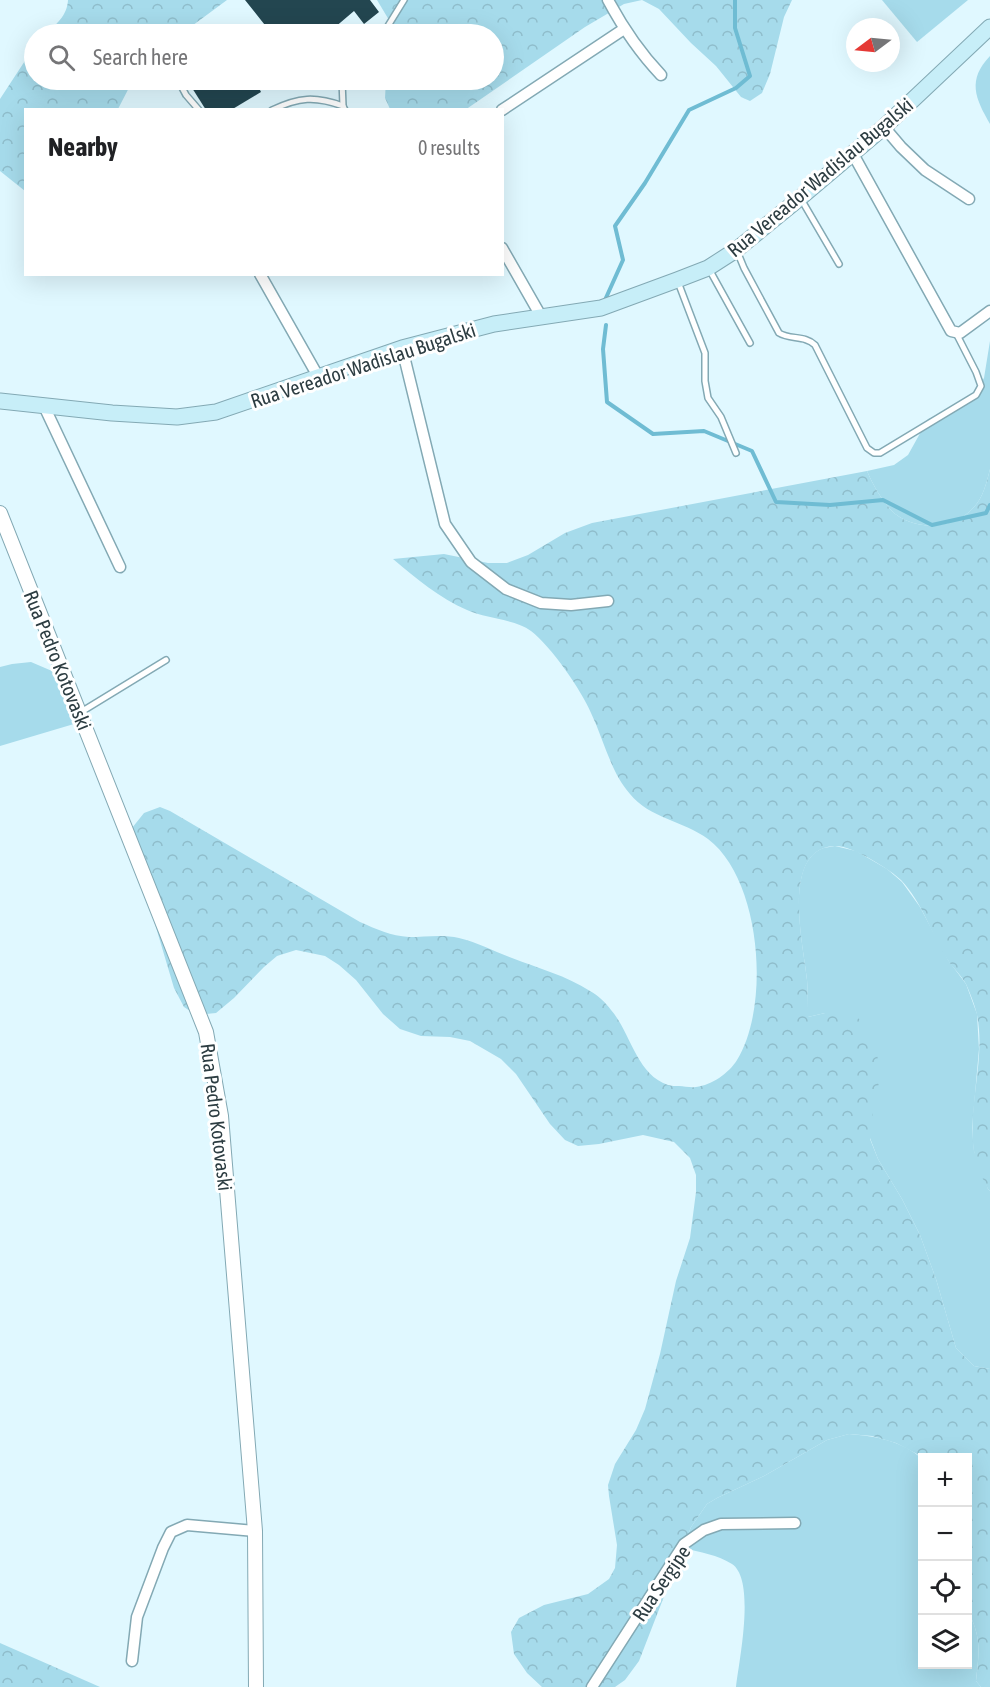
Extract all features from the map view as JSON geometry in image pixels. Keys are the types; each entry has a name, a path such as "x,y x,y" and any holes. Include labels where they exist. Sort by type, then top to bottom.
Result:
{"main road":[{"name":"Rua Vereador Wadislau Bugalski","path":"0,401 177,417 216,412 402,348 494,324 601,308 677,280 708,268 736,250 884,127 990,27"}],"street":[{"path":"608,0 624,29 645,58 661,75"},
{"path":"504,109 624,29"},
{"path":"884,127 925,170 969,199"},
{"path":"853,154 951,331 960,333 990,311"},
{"path":"504,252 542,318"},
{"path":"261,276 319,378"},
{"path":"402,348 445,524 471,562 506,589 541,603 571,605 608,601"},
{"path":"44,406 120,567"},
{"name":"Rua Pedro Kotovaski","path":"0,513 206,1032 221,1116 255,1531 256,1687"},
{"name":"Rua Sergipe","path":"592,1687 684,1544 704,1530 722,1524 795,1523"},
{"path":"132,1661 137,1617 171,1533 187,1526 255,1531"}],"lane":[{"path":"389,24 404,0"},
{"path":"183,90 197,108"},
{"path":"277,108 296,100 317,98 344,108 343,90"},
{"path":"800,198 839,264"},
{"path":"736,250 779,333 783,336 809,340 815,345 867,448 874,453 880,453 976,395 981,386 956,333"},
{"path":"708,268 750,343"},
{"path":"677,280 705,353 705,381 708,398 721,417 736,453"},
{"path":"80,713 166,660"}],"green space":[{"path":"68,0 227,0 195,24 57,24"},
{"path":"377,0 642,0 624,4 585,27 504,83 504,24 391,24"},
{"path":"642,0 792,0 784,17 770,74 762,93 750,101 741,97 716,66 659,9"},
{"path":"882,0 968,0 917,42 900,22 900,18 897,18"},
{"path":"990,56 990,124 977,97 976,81 978,73"},
{"path":"24,62 24,90 128,90 119,108 24,108 24,190 0,171 0,99"},
{"path":"385,90 494,90 468,108 390,108 385,98"},
{"path":"990,341 990,469 980,499 966,515 945,524 921,525 910,522 891,510 867,471 894,465 908,455 928,419 953,408 976,391 984,378"},
{"path":"990,469 990,1191 976,1161 972,1134 979,1049 976,1011 966,984 941,949 915,898 901,880 880,865 850,849 833,846 817,852 806,864 799,902 807,980 808,1017 825,1013 848,1013 865,1022 874,1041 879,1064 879,1082 870,1139 878,1159 920,1235 936,1279 956,1348 974,1366 990,1369 990,1687 981,1687 976,1681 978,1646 972,1620 972,1453 918,1453 918,1455 896,1443 872,1436 849,1434 827,1440 764,1476 707,1504 691,1527 639,1661 625,1680 615,1687 542,1687 527,1673 514,1654 511,1632 519,1618 544,1605 588,1594 609,1579 615,1568 617,1545 608,1485 615,1464 636,1430 645,1409 676,1281 690,1238 696,1175 690,1158 674,1142 643,1135 578,1146 565,1140 550,1124 516,1074 501,1059 470,1041 450,1037 421,1036 400,1029 383,1014 356,980 325,956 296,950 277,956 216,1013 196,1015 184,1007 174,988 128,833 144,813 160,807 360,922 390,934 402,936 459,938 562,977 593,993 604,1002 618,1019 641,1062 657,1080 672,1086 694,1087 708,1084 725,1074 734,1065 748,1036 757,976 755,944 749,912 740,883 726,858 699,833 647,809 630,794 612,765 587,704 565,669 539,638 517,624 475,613 447,600 428,588 393,559 444,554 488,563 507,563 528,555 565,533 592,523 867,471 891,510 910,522 921,525 945,524 966,515 980,499"},
{"path":"31,662 52,671 69,694 84,721 0,746 0,667"},
{"path":"835,846 856,851 887,869 902,882 920,907 948,960 966,984 977,1014 979,1049 972,1128 974,1151 990,1191 990,1369 974,1366 956,1348 936,1279 920,1235 878,1159 870,1138 870,1129 825,1013 808,1017 807,980 800,929 800,890 803,873 810,858 821,849"},
{"path":"849,1434 869,1436 888,1440 918,1456 918,1669 972,1669 972,1621 976,1630 978,1653 976,1681 981,1687 736,1687 745,1603 739,1573 727,1561 683,1548 691,1527 707,1504 764,1476 827,1440"},
{"path":"0,1643 100,1687 0,1687"}],"building":[{"path":"245,0 370,0 379,12 364,24 354,11 339,24 264,24"},
{"path":"193,90 260,90 261,92 234,108 205,108"}],"waterway":[{"path":"605,300 623,260 615,226 645,183 689,110 736,88 750,76 735,28 735,0"},
{"path":"606,325 603,349 607,402 653,434 704,431 752,451 776,502 830,505 883,500 932,525 986,513 990,505"}]}
